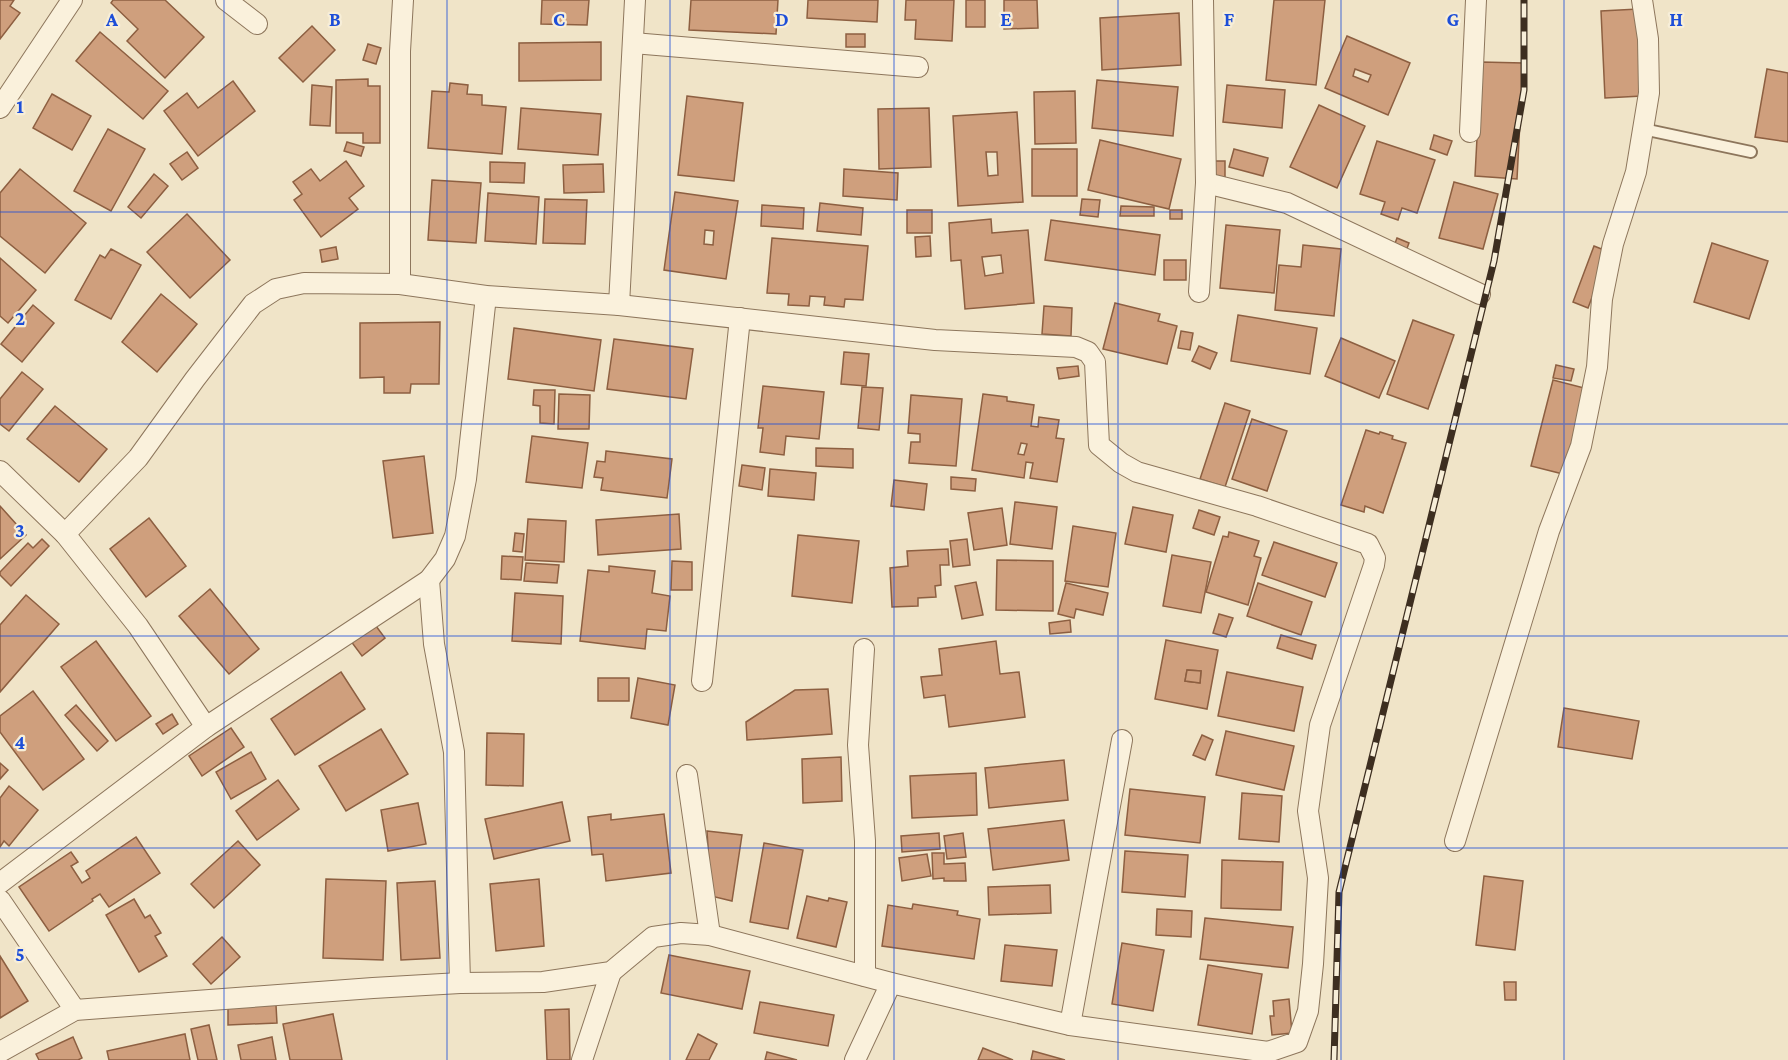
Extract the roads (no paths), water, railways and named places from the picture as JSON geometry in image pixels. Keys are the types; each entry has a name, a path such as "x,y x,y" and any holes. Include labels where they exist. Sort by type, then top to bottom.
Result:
{"street":[{"path":"0,108 72,0"},
{"path":"226,0 257,24"},
{"path":"400,284 400,51 403,0"},
{"path":"619,305 635,0"},
{"path":"1199,292 1206,183 1203,0"},
{"path":"1470,132 1476,0"},
{"path":"1455,841 1549,531 1581,446 1597,367 1604,288 1613,244 1636,172 1649,93 1648,39 1642,0"},
{"path":"633,44 918,67"},
{"path":"1206,183 1287,203 1480,294"},
{"path":"0,1052 75,1010 200,999 460,983 543,982 611,972 653,938 681,933 710,935 891,983 1070,1025 1202,1052 1268,1052 1297,1042 1308,1011 1313,964 1318,878 1308,810 1320,725 1375,558 1368,544 1257,506 1137,472 1120,463 1100,445 1095,362 1089,352 1076,347 935,340 619,305 486,296 400,284 304,283 276,289 253,304 195,379 138,459 65,534"},
{"path":"0,883 206,726 429,580 446,559 455,536 466,479 486,296"},
{"path":"702,681 740,318"},
{"path":"0,471 65,534 138,626 206,726"},
{"path":"429,580 434,644 454,752 460,983"},
{"path":"864,649 858,745 865,841 866,976"},
{"path":"1070,1025 1122,740"},
{"path":"687,775 710,935"},
{"path":"0,900 75,1010"},
{"path":"582,1060 611,972"},
{"path":"855,1060 891,983"}],"lane":[{"path":"1643,129 1750,152"}],"railway":[{"path":"1334,1060 1339,892 1494,261 1524,90 1524,0"}]}
